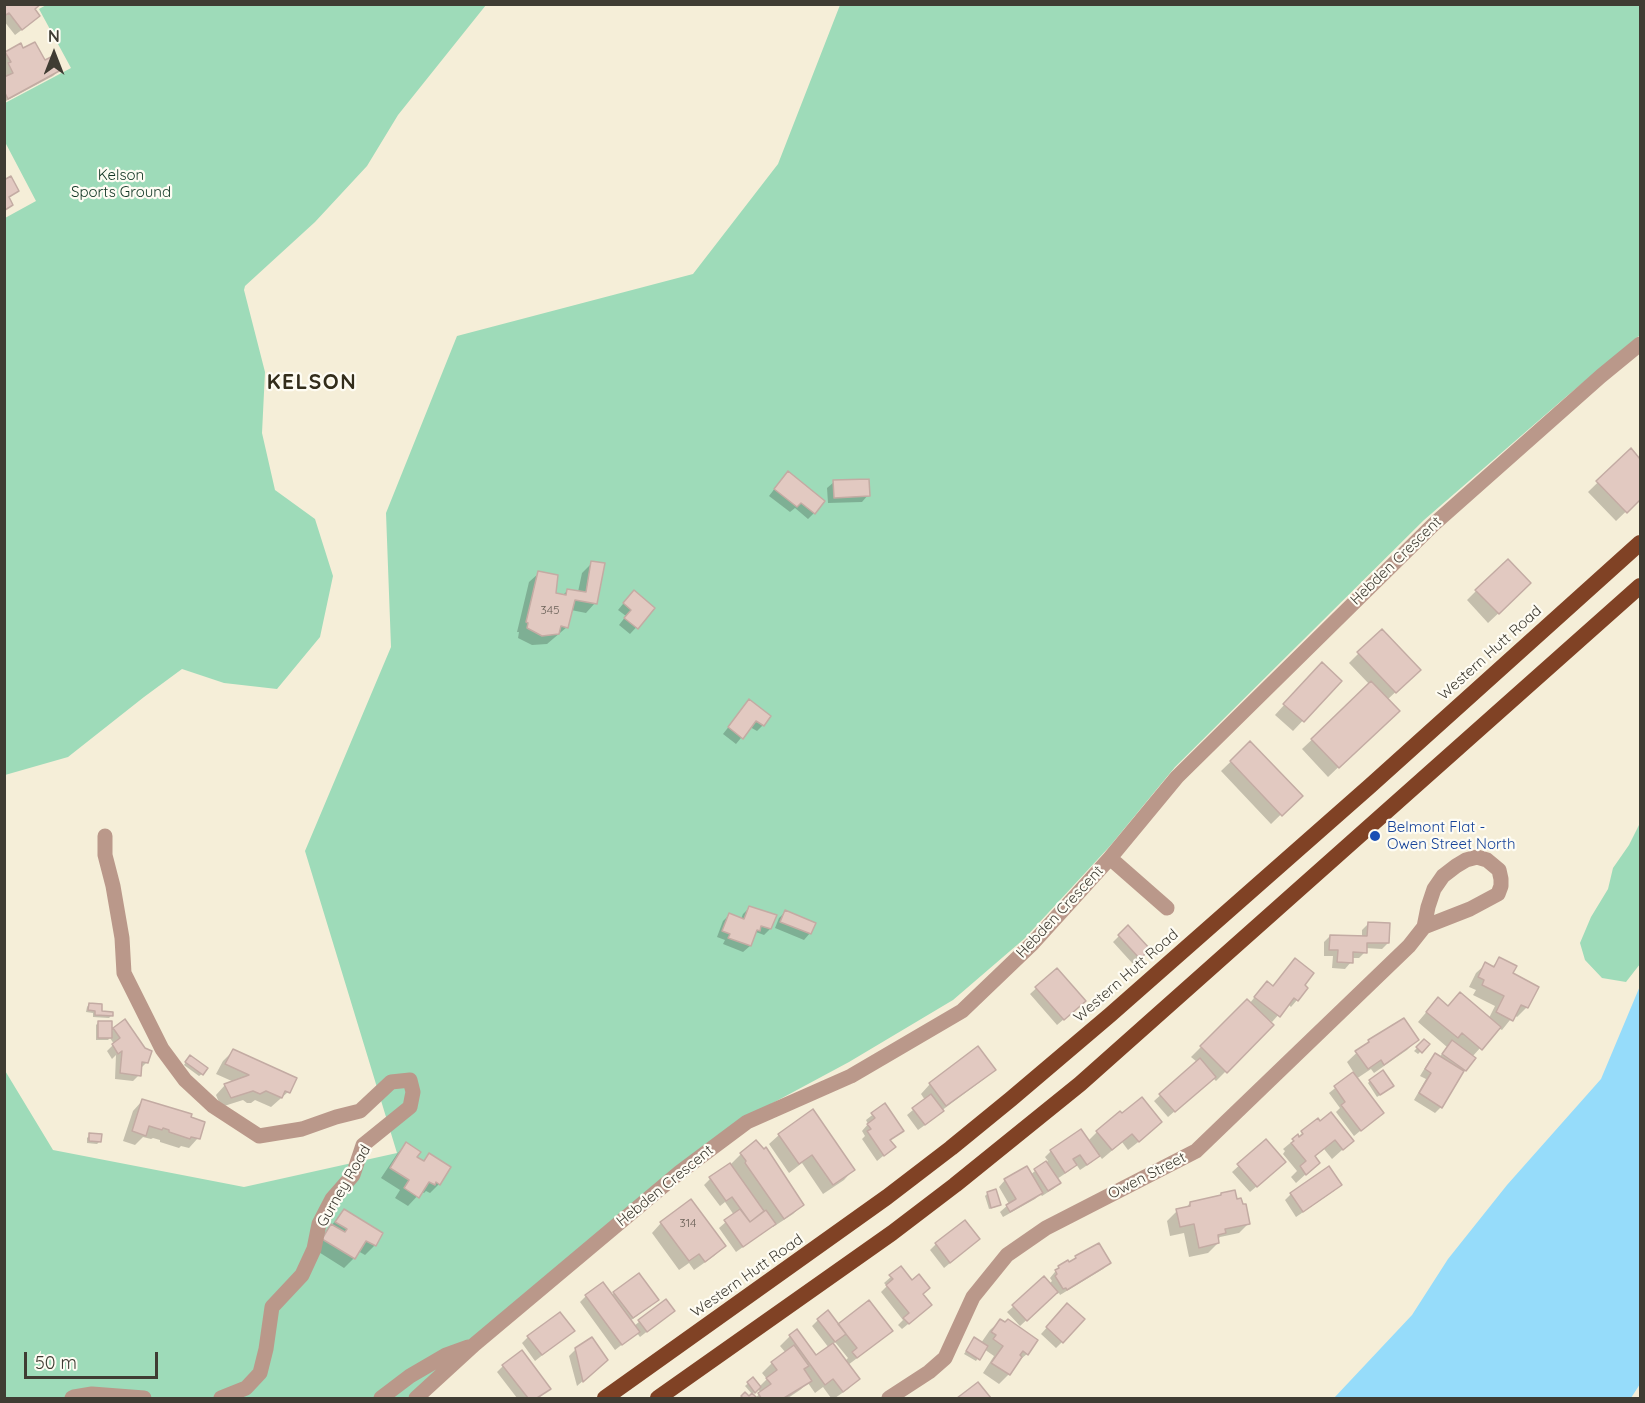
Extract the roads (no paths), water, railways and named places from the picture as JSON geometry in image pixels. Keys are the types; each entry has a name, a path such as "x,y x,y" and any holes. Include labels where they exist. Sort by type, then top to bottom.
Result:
{"highway":[{"name":"Western Hutt Road","path":"605,1398 887,1197 1011,1099 1370,786 1641,543"},
{"path":"658,1398 892,1233 1071,1091 1641,586"}],"street":[{"name":"Hebden Crescent","path":"416,1398 475,1344 672,1179 747,1122 851,1076 962,1011 1033,943 1110,858 1176,777 1434,524 1601,375 1641,344"},
{"name":"Gurney Road","path":"105,836 105,855 122,938 124,973 162,1048 185,1080 213,1106 259,1136 302,1129 360,1111 391,1082 410,1080 413,1092 410,1107 363,1145 353,1175 332,1199 319,1224 314,1249 302,1275 272,1307 260,1373 246,1388 221,1398"},
{"path":"1110,858 1167,908"},
{"path":"1477,858 1487,860 1498,870 1501,879 1498,894 1470,909 1424,927 1434,890 1443,876 1466,860 1477,858"},
{"name":"Owen Street","path":"889,1398 945,1358 973,1297 1007,1255 1046,1228 1196,1151 1410,946 1424,927"},
{"path":"381,1398 410,1376 447,1354 475,1344"},
{"path":"72,1398 92,1394 144,1398"}],"water":[{"path":"1640,986 1640,1384 1631,1398 1334,1398 1412,1315 1448,1259 1507,1185 1601,1079"}],"place":[{"name":"Belmont Flat - Owen Street North","path":"1375,836"}],"district":[{"name":"KELSON","path":"312,383"}],"park label":[{"name":"Kelson Sports Ground","path":"121,184"}]}
